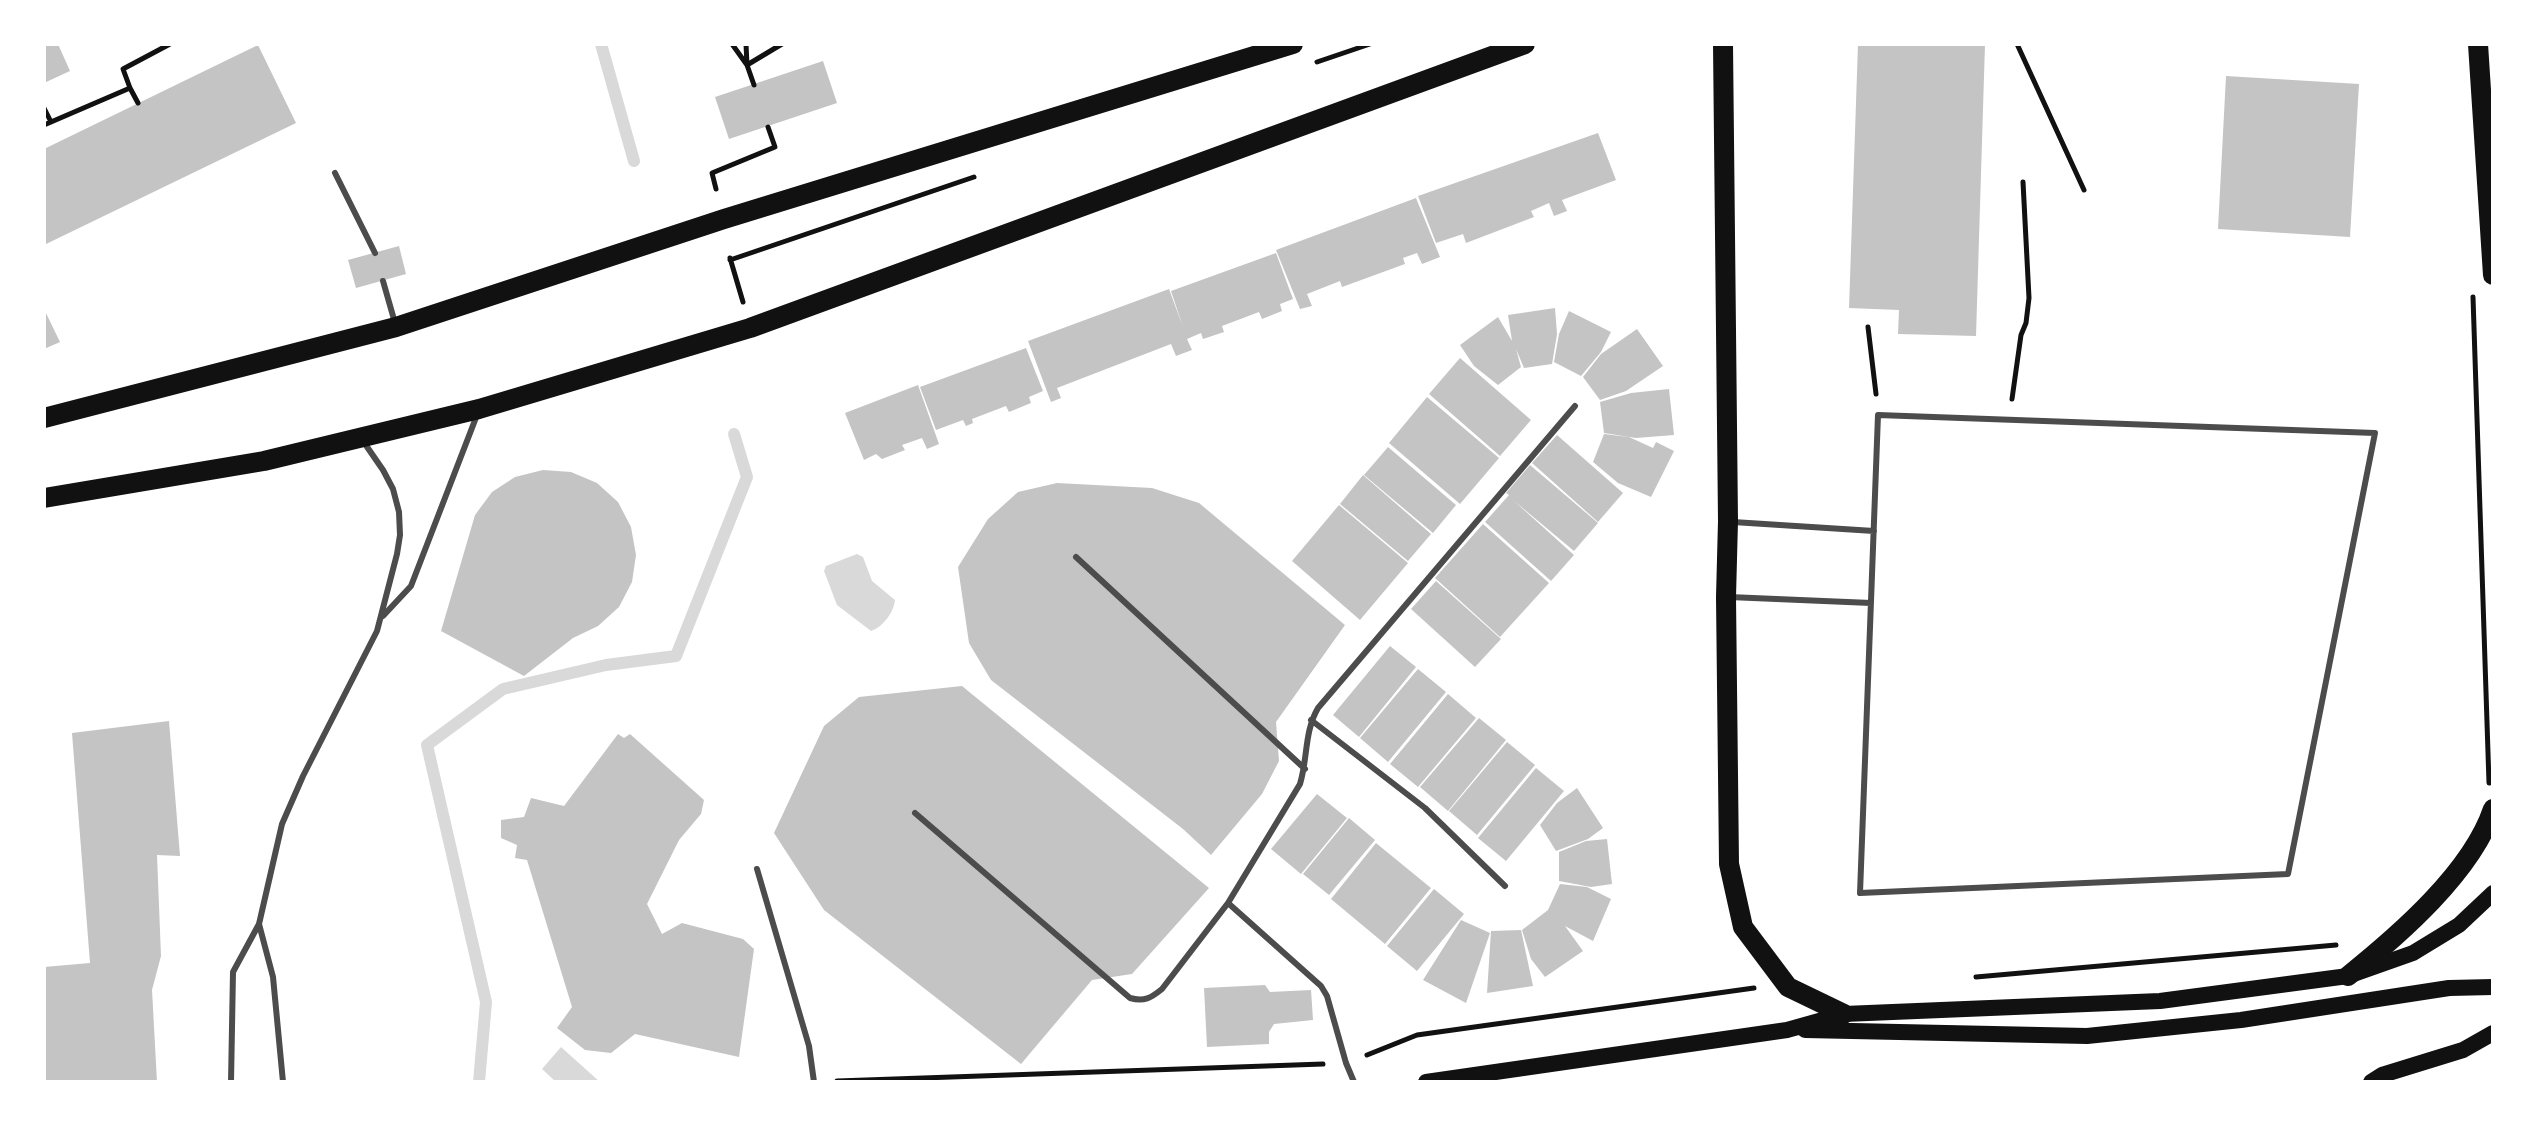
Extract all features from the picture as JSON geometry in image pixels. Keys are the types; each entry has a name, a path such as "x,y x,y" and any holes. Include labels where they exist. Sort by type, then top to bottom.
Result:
{"main road":[{"path":"44,418 396,327 724,219 1293,44"},
{"path":"44,498 264,461 479,409 750,328 1525,44"},
{"path":"1723,44 1729,864 1743,927 1788,987 1844,1014"},
{"path":"2478,44 2493,275"},
{"path":"2348,976 2403,931 2470,855 2487,828 2493,809"},
{"path":"1426,1082 1787,1030 1844,1014 2160,1001 2348,976 2413,953 2459,925 2493,893"},
{"path":"1787,1030 2087,1036 2241,1020 2449,988 2493,987"},
{"path":"2371,1082 2382,1075 2463,1050 2493,1033"}],"lane":[{"path":"335,173 375,253"},
{"path":"383,281 396,327"},
{"path":"915,813 1130,998 1140,1001 1152,997 1162,989 1228,903 1297,791 1305,769 1311,720 1328,696 1575,406"},
{"path":"231,1082 233,972 259,924 282,824 383,616 411,586 479,409"},
{"path":"1878,415 2375,433 2288,874 1860,893 1878,415"},
{"path":"360,436 393,489 399,512 400,535 383,616"},
{"path":"1728,521 1874,531"},
{"path":"1076,557 1305,769"},
{"path":"1726,597 1871,603"},
{"path":"1311,720 1425,808 1505,886"},
{"path":"757,869 809,1046 814,1082"},
{"path":"1228,903 1321,986 1331,1005 1354,1082"},
{"path":"259,924 273,977 283,1082"}],"path":[{"path":"138,103 123,69 170,44"},
{"path":"732,44 747,65 754,85"},
{"path":"746,44 747,65"},
{"path":"747,65 782,44"},
{"path":"2017,44 2084,190"},
{"path":"44,108 47,123 130,88"},
{"path":"750,328 730,260 724,219 712,173 775,147 768,127"},
{"path":"2012,400 2029,298 2023,182"},
{"path":"2473,297 2489,787"},
{"path":"1868,327 1878,415"},
{"path":"1967,978 2339,945"},
{"path":"834,1081 1346,1063 1417,1035 1761,987 1788,987"}],"shaded area":[{"path":"857,554 863,557 872,581 895,600 887,618 871,631 837,605 824,571 826,566"},
{"path":"561,1047 600,1082 556,1082 542,1069"}],"building":[{"path":"44,44 58,44 70,71 44,83"},
{"path":"1858,44 1985,44 1976,336 1898,334 1899,310 1849,308"},
{"path":"258,45 296,123 44,245 44,149"},
{"path":"823,61 837,103 729,139 715,97"},
{"path":"2226,76 2359,84 2350,237 2218,229"},
{"path":"1598,133 1616,180 1562,200 1567,211 1554,216 1549,203 1531,211 1534,217 1466,243 1463,234 1436,243 1418,196"},
{"path":"1416,198 1440,257 1422,264 1417,253 1403,258 1405,264 1342,287 1340,281 1307,294 1312,306 1300,309 1276,250"},
{"path":"399,246 406,274 356,288 348,260"},
{"path":"1276,253 1293,299 1280,304 1282,311 1262,319 1259,312 1222,326 1224,332 1203,339 1201,333 1187,339 1192,350 1176,356 1171,344 1057,388 1061,398 1051,402 1028,341 1169,289 1183,327 1171,291"},
{"path":"1555,308 1557,334 1552,364 1524,368 1516,349 1521,367 1498,385 1474,366 1460,345 1498,317 1512,341 1508,315"},
{"path":"44,309 60,342 44,349"},
{"path":"1569,311 1611,332 1601,352 1581,376 1554,362 1559,334"},
{"path":"1637,329 1663,366 1626,391 1600,400 1583,377 1601,354"},
{"path":"1026,348 1043,391 1029,397 1031,403 1009,412 1006,406 972,419 973,423 966,426 963,420 936,430 920,387"},
{"path":"1460,358 1531,420 1500,456 1429,394"},
{"path":"918,385 939,444 927,449 922,438 902,445 905,450 882,459 876,454 864,460 845,413"},
{"path":"1669,389 1674,435 1636,438 1604,433 1600,402 1631,393"},
{"path":"1427,397 1499,458 1460,504 1389,443"},
{"path":"1604,434 1629,437 1653,448 1656,442 1674,451 1651,497 1618,483 1593,462"},
{"path":"1557,435 1623,493 1598,522 1532,463"},
{"path":"1388,447 1456,505 1433,533 1364,475"},
{"path":"1530,465 1598,523 1574,551 1513,500 1574,555 1551,581 1485,522"},
{"path":"543,470 571,472 597,483 618,502 631,527 636,555 632,582 619,607 598,626 573,638 524,676 441,631 475,515 492,492 515,477"},
{"path":"1363,475 1431,534 1408,561 1340,504"},
{"path":"1057,483 1152,488 1199,503 1345,625 1276,722 1279,761 1262,794 1211,855 1183,829 991,680 969,643 958,567 988,519 1018,492"},
{"path":"1339,505 1408,563 1360,620 1292,561"},
{"path":"1483,524 1549,583 1500,637 1435,578"},
{"path":"1436,581 1501,639 1475,667 1411,609"},
{"path":"1390,646 1416,667 1359,737 1333,715"},
{"path":"1418,669 1446,692 1388,762 1360,738"},
{"path":"962,686 1209,888 1132,974 1092,980 1021,1064 824,910 774,833 824,726 859,697"},
{"path":"1448,694 1476,718 1418,787 1390,764"},
{"path":"1479,718 1506,740 1448,811 1420,787"},
{"path":"169,721 180,856 157,855 161,956 152,990 157,1082 44,1082 44,967 90,963 72,733"},
{"path":"618,734 624,738 630,734 704,800 701,814 679,840 647,904 662,934 682,923 743,939 754,949 739,1057 635,1034 611,1053 585,1050 557,1028 572,1007 527,860 515,858 517,845 501,838 501,820 524,817 531,798 564,806"},
{"path":"1507,742 1535,765 1477,835 1449,811"},
{"path":"1536,768 1564,791 1506,861 1478,838"},
{"path":"1577,788 1603,828 1588,839 1556,851 1540,825 1557,803"},
{"path":"1317,794 1347,818 1301,874 1271,849"},
{"path":"1349,818 1375,840 1329,895 1303,874"},
{"path":"1607,839 1612,884 1591,887 1559,881 1559,852 1586,841"},
{"path":"1376,843 1431,888 1385,944 1331,899"},
{"path":"1560,884 1587,887 1611,899 1593,941 1565,926 1583,951 1545,977 1531,959 1522,930 1548,910"},
{"path":"1434,889 1464,914 1417,971 1387,946"},
{"path":"1461,920 1490,933 1466,1003 1423,980"},
{"path":"1521,930 1533,986 1487,993 1491,931"},
{"path":"1265,985 1270,992 1311,990 1313,1020 1274,1024 1269,1032 1269,1044 1207,1047 1204,988"}],"waterway":[{"path":"601,44 634,161"},
{"path":"479,1082 486,1002 427,745 503,689 606,665 676,656 747,477 734,434"}]}
